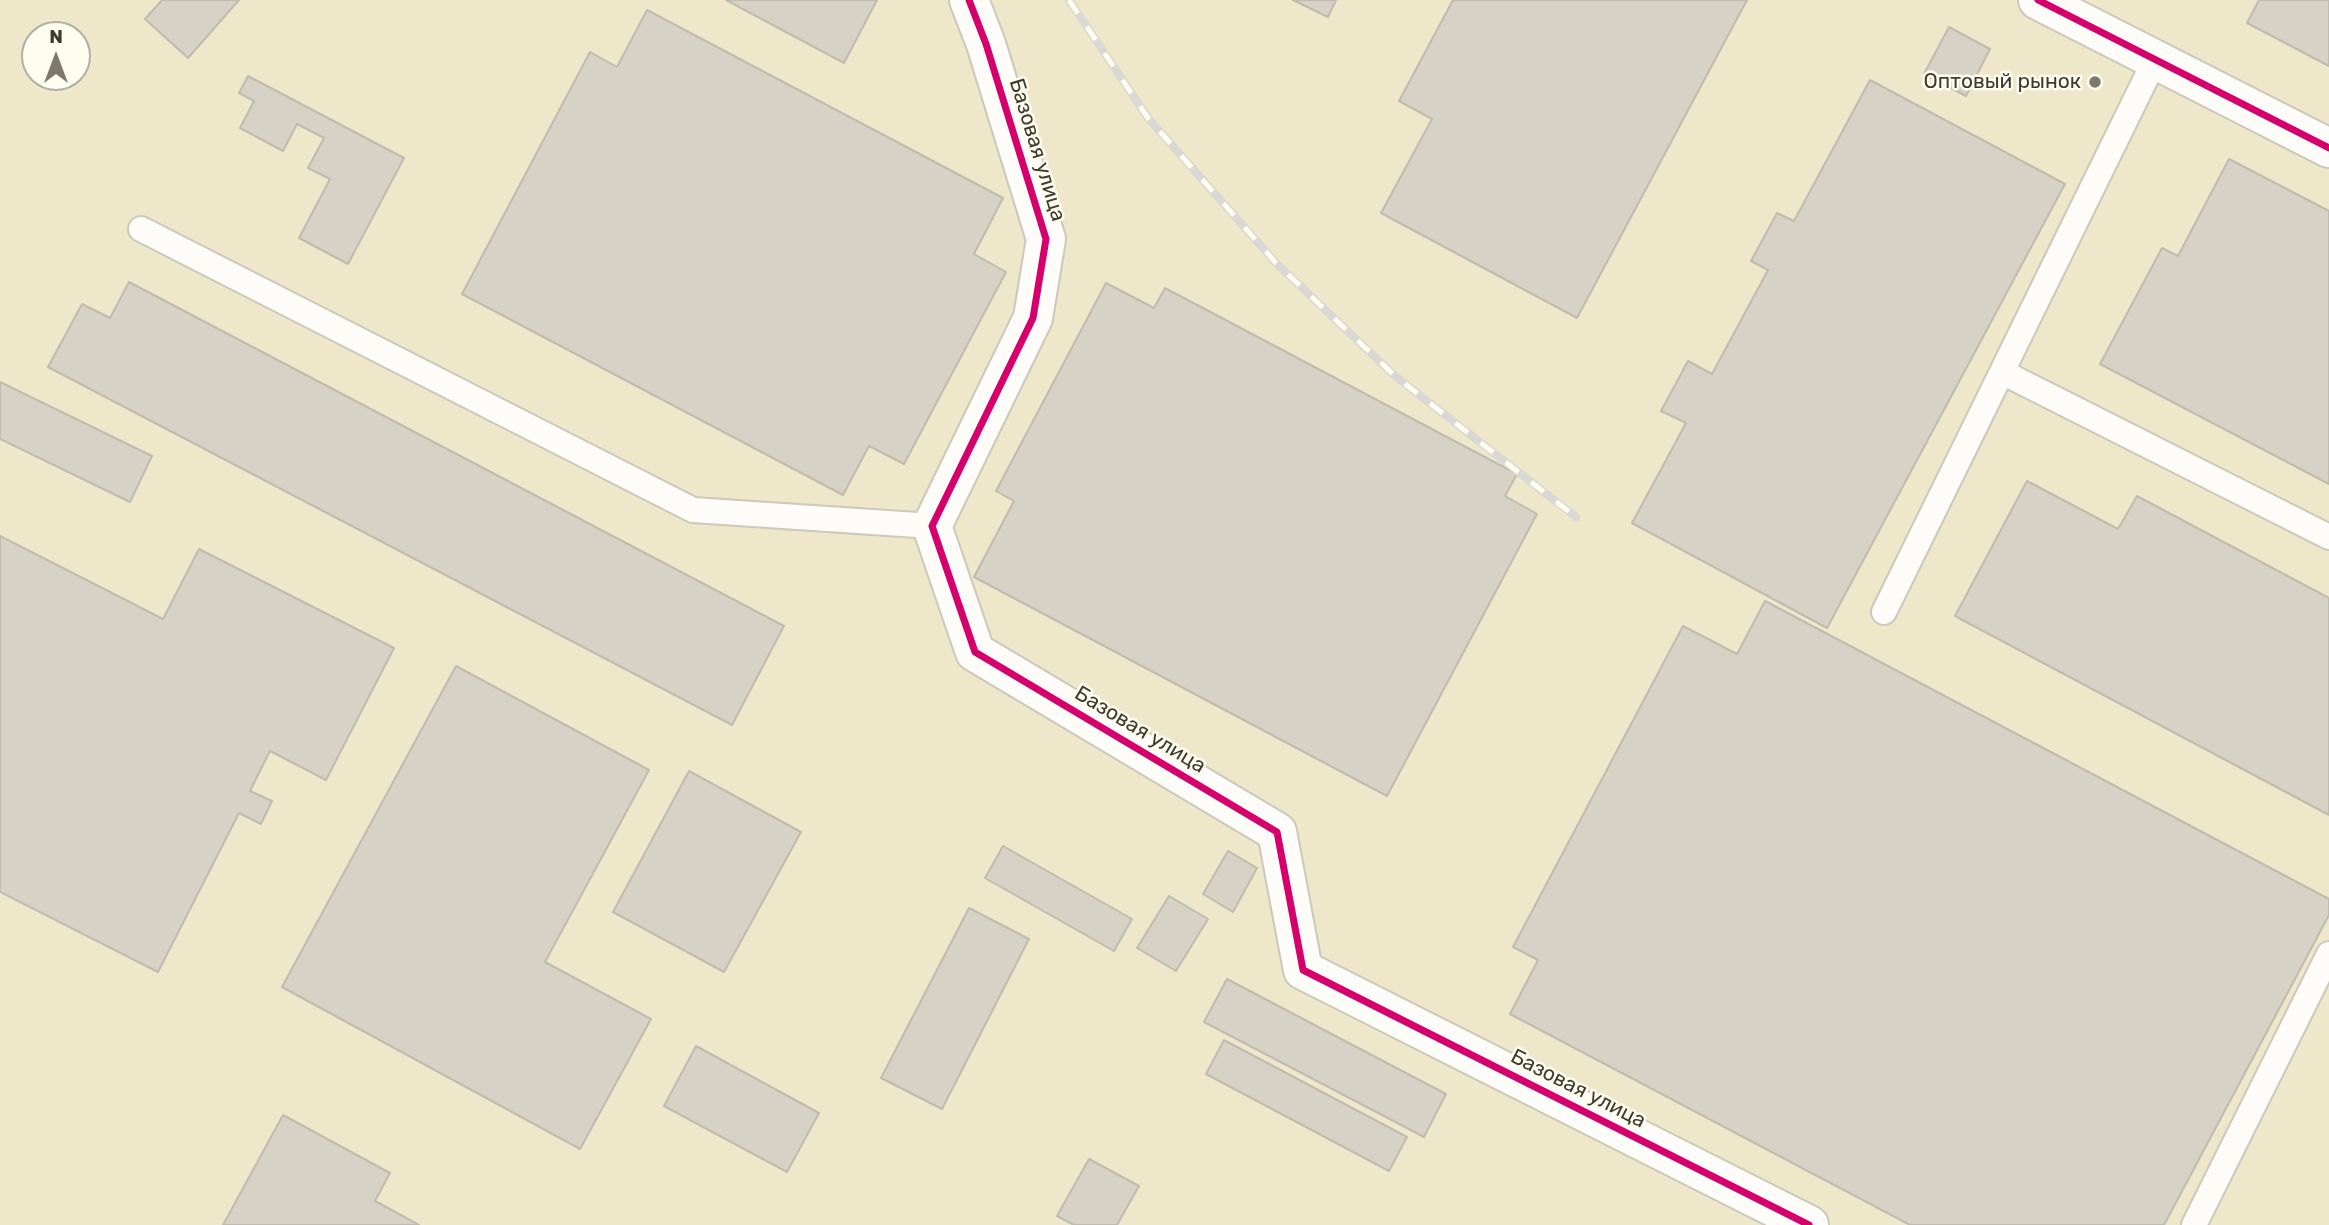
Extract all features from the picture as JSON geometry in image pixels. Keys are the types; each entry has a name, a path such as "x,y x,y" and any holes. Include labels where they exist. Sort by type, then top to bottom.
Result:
{"street":[{"name":"Базовая улица","path":"969,0 986,44 1046,240 1033,318 932,527 975,652 1277,832 1303,970 1809,1225"},
{"path":"2038,0 2329,148"}],"lane":[{"path":"1884,612 2155,60"},
{"path":"141,229 693,510 932,527"},
{"path":"2002,372 2329,537"},
{"path":"2194,1225 2329,954"}],"shaded area":[{"path":"0,0 2329,0 2329,1225 0,1225"}],"building":[{"path":"162,0 239,0 188,58 145,19"},
{"path":"726,0 877,0 844,63"},
{"path":"1293,0 1336,0 1328,17"},
{"path":"1453,0 1747,0 1577,318 1381,213 1432,119 1399,101"},
{"path":"2259,0 2329,0 2329,66 2247,23"},
{"path":"647,10 1003,198 974,254 1006,272 904,464 869,446 843,495 462,294 590,52 617,67"},
{"path":"1949,27 1990,49 1966,96 1924,74"},
{"path":"248,76 404,158 348,264 299,238 330,179 308,168 324,138 297,124 283,151 240,128 254,101 239,93"},
{"path":"1870,80 2065,184 1827,628 1632,523 1686,423 1661,411 1688,361 1712,374 1768,270 1751,261 1777,213 1794,221"},
{"path":"2229,159 2329,211 2329,484 2100,364 2162,248 2178,256"},
{"path":"129,282 784,626 732,725 48,367 82,304 110,318"},
{"path":"1106,283 1154,308 1165,288 1517,474 1505,496 1537,514 1387,796 974,577 1014,501 996,491"},
{"path":"0,382 152,456 130,502 0,439"},
{"path":"2027,481 2118,529 2137,496 2329,598 2329,815 1955,616"},
{"path":"0,536 163,619 199,549 394,648 326,780 270,751 250,791 272,801 261,824 239,813 158,972 0,892"},
{"path":"1765,601 2329,899 2329,915 2164,1225 1910,1225 1510,1014 1538,960 1513,947 1683,626 1737,654"},
{"path":"456,666 649,770 545,962 651,1019 580,1149 282,987"},
{"path":"689,771 801,832 724,972 613,912"},
{"path":"1003,846 1132,919 1114,951 985,878"},
{"path":"1228,851 1257,868 1233,912 1203,894"},
{"path":"1169,896 1208,919 1176,971 1137,948"},
{"path":"969,908 1029,939 942,1109 881,1078"},
{"path":"1227,979 1446,1094 1424,1137 1204,1022"},
{"path":"1224,1040 1407,1137 1389,1171 1206,1074"},
{"path":"696,1046 819,1113 787,1172 664,1106"},
{"path":"283,1115 390,1173 375,1201 419,1225 223,1225"},
{"path":"1089,1159 1139,1186 1117,1225 1074,1225 1057,1216"}],"railway":[{"path":"1069,0 1148,118 1276,263 1395,376 1576,517"}],"cycle path":[{"path":"969,0 986,44 1046,239 1033,318 932,526 975,652 1277,832 1303,970 1809,1225"},
{"path":"2038,0 2329,148"}],"place":[{"name":"Оптовый рынок","path":"2095,82"}]}
